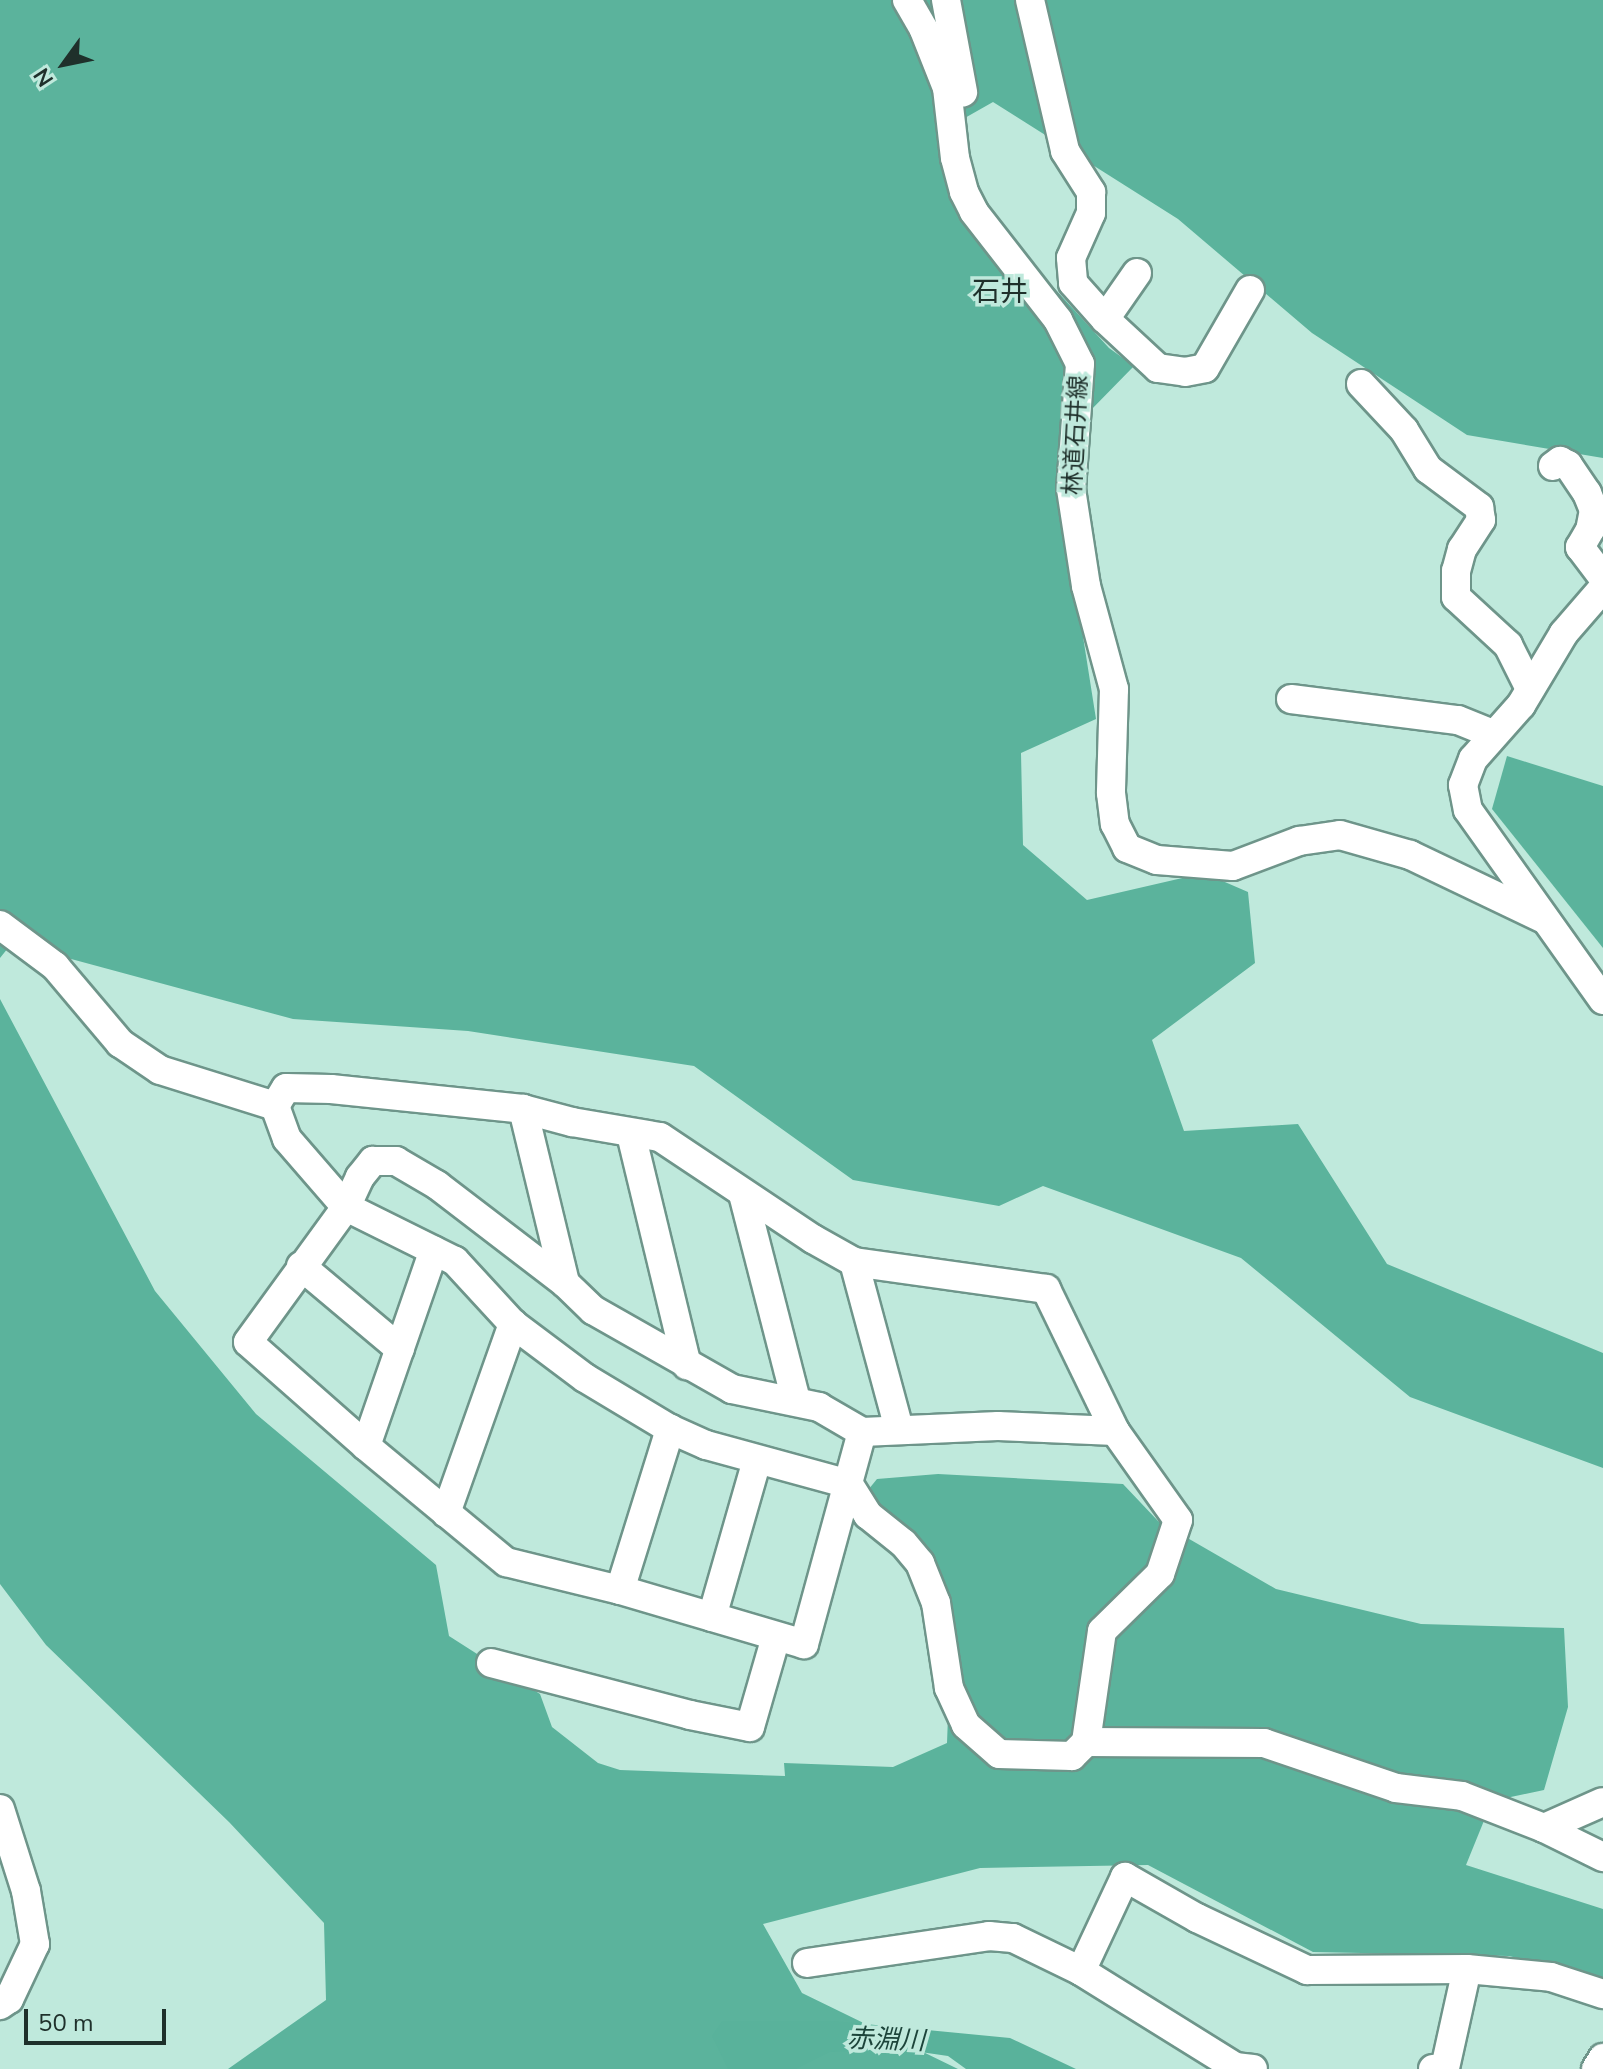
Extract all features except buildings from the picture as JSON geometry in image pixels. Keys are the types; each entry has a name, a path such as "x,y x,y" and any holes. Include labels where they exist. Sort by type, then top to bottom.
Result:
{"street":[{"name":"林道石井線","path":"907,0 924,30 947,88 955,158 974,212 1058,320 1080,364 1071,489 1086,586 1114,689 1110,754 1115,824 1127,848 1157,860 1233,866 1299,841 1340,835 1410,855 1544,919"},
{"path":"946,0 965,98 951,121"},
{"path":"1030,0 1065,151 1091,192 1091,213 1071,258 1073,283 1105,319 1158,368 1185,372 1205,368 1250,290"},
{"path":"1105,319 1137,273"},
{"path":"1361,384 1404,430 1428,469 1479,507 1481,520 1462,549 1456,571 1456,597 1508,645 1530,689"},
{"path":"1553,466 1560,461 1568,465 1587,493 1594,510 1590,530 1580,547 1603,577"},
{"path":"1603,588 1564,633 1521,705 1473,759 1463,785 1468,810 1603,1000"},
{"path":"1291,699 1458,720 1493,734"},
{"path":"0,925 55,966 120,1043 160,1070 275,1106"},
{"path":"286,1088 291,1088 523,1109 631,1134 660,1137 743,1194 854,1262 1046,1289 1115,1431 1178,1520 1160,1574 1102,1631 1086,1742 1072,1756 999,1754 966,1725 949,1688 936,1603 920,1563 903,1543 868,1515 849,1484 757,1460 670,1429 585,1378 513,1324 455,1261 346,1207 287,1139 275,1106 286,1088"},
{"path":"523,1109 565,1283"},
{"path":"631,1134 687,1365"},
{"path":"862,1432 804,1644 620,1590 506,1562 366,1446 248,1342 346,1207 360,1177 373,1161 396,1161 437,1185 565,1283 593,1310 732,1389 819,1407 862,1432 1012,1426 1115,1431"},
{"path":"743,1194 796,1400"},
{"path":"366,1446 434,1250"},
{"path":"854,1262 899,1429"},
{"path":"301,1266 400,1349"},
{"path":"446,1513 513,1324"},
{"path":"620,1590 670,1429"},
{"path":"712,1617 757,1460"},
{"path":"491,1663 690,1715 750,1727 776,1637"},
{"path":"1086,1742 1264,1743 1396,1788 1462,1796 1544,1828 1603,1857"},
{"path":"1544,1828 1603,1802"},
{"path":"0,1809 26,1891 35,1944 9,1999 0,2005"},
{"path":"1081,1971 1125,1877 1197,1918 1307,1970 1467,1969 1551,1977 1603,1994"},
{"path":"807,1963 989,1936 1013,1938 1081,1971 1235,2067 1253,2069"},
{"path":"1433,2069 1445,2068 1467,1969"},
{"path":"1596,2069 1603,2058"}],"shaded area":[{"path":"0,0 1603,0 1603,458 1467,435 1312,333 1178,219 993,102 956,123 976,194 991,219 1109,348 1134,366 1089,412 1061,497 1096,719 1021,753 1023,845 1087,900 1204,873 1248,892 1255,963 1152,1040 1184,1131 1298,1124 1387,1264 1603,1353 1603,1468 1410,1397 1241,1258 1043,1186 999,1206 853,1180 694,1066 468,1031 293,1019 12,943 0,958"},
{"path":"1507,756 1603,786 1603,948 1492,809"},
{"path":"0,999 155,1291 256,1414 436,1565 449,1636 540,1694 552,1727 598,1763 620,1770 785,1776 784,1763 893,1767 947,1743 952,1609 916,1537 864,1495 877,1479 938,1474 1123,1484 1158,1521 1276,1589 1421,1624 1564,1628 1568,1707 1544,1790 1492,1801 1466,1865 1603,1909 1603,1979 1509,1956 1313,1952 1148,1865 980,1868 763,1924 802,1993 958,2069 228,2069 326,2000 324,1923 229,1822 46,1645 0,1584"}],"water":[{"name":"赤淵川","path":"722,2021 834,2021 1010,2038 1076,2069 966,2069 948,2056 900,2049 830,2052 796,2069 728,2069 712,2036"}],"district":[{"name":"石井","path":"1000,292"}]}
